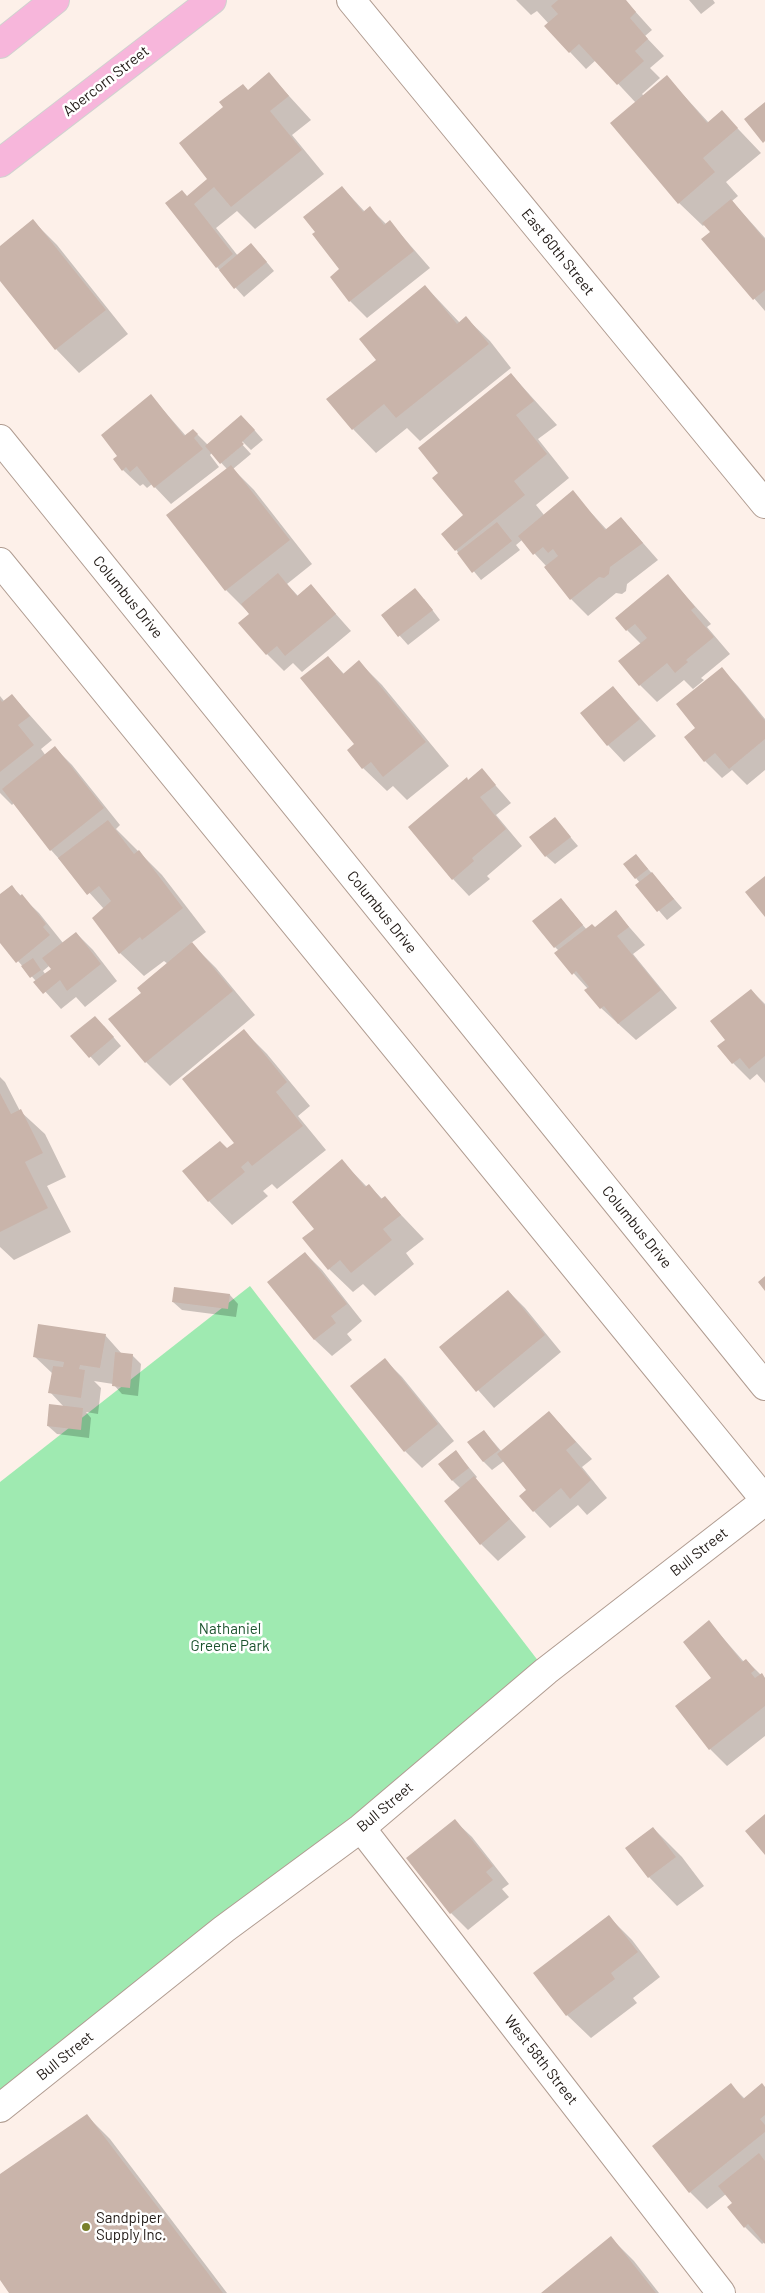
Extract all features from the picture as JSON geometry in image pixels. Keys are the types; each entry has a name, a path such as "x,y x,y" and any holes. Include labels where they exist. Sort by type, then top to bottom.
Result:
{"main road":[{"path":"0,44 54,0"},
{"name":"Abercorn Street","path":"0,163 212,0"}],"street":[{"name":"East 60th Street","path":"351,0 765,504"},
{"name":"Columbus Drive","path":"0,439 765,1386"},
{"path":"0,562 765,1500"},
{"name":"Bull Street","path":"0,2108 224,1929 361,1828 546,1671 765,1500"},
{"name":"West 58th Street","path":"361,1828 721,2293"}],"green space":[{"name":"Nathaniel Greene Park","path":"250,1286 546,1671 0,2108 0,1482"}],"building":[{"path":"558,0 626,0 636,12 630,18 648,39 635,51 644,61 617,85 579,44 569,53 544,26 558,14 551,6"},
{"path":"269,72 289,96 270,111 302,150 231,207 214,187 194,204 233,254 216,268 165,203 182,190 187,196 207,179 179,143 223,107 219,102 243,84 248,90"},
{"path":"667,75 707,123 722,110 738,128 703,158 715,172 678,204 610,123"},
{"path":"765,102 765,141 763,143 744,119"},
{"path":"342,186 363,212 370,206 384,225 390,220 414,251 349,302 330,277 339,269 312,234 315,232 303,217"},
{"path":"731,199 765,240 765,290 753,300 701,239 710,232 702,223"},
{"path":"33,219 106,310 55,350 0,281 0,246"},
{"path":"251,243 267,262 234,289 219,270"},
{"path":"425,285 457,324 466,316 489,344 396,418 384,404 352,430 326,399 376,360 359,339"},
{"path":"511,373 534,401 516,415 547,454 514,481 525,495 455,551 441,534 463,515 432,478 438,473 418,448"},
{"path":"151,394 184,436 193,429 198,434 194,438 203,449 154,488 137,466 130,472 126,467 122,471 113,459 117,456 101,435"},
{"path":"241,415 255,430 242,442 244,444 220,464 205,446"},
{"path":"231,465 290,540 225,591 166,515"},
{"path":"573,490 605,530 621,517 643,543 610,567 609,574 604,578 599,577 570,600 544,567 558,556 553,549 548,553 543,547 533,555 518,536"},
{"path":"497,522 512,541 472,573 457,553"},
{"path":"278,573 297,596 311,584 336,614 285,656 277,646 266,655 238,623 249,614 241,604"},
{"path":"668,574 695,607 691,610 714,637 686,660 688,662 675,673 667,663 639,686 618,661 647,638 635,624 626,631 615,618"},
{"path":"415,588 433,610 398,637 381,615"},
{"path":"328,656 343,674 359,660 426,742 383,777 371,762 362,769 347,750 354,744 300,678"},
{"path":"722,667 765,721 765,739 729,769 715,753 704,762 684,737 695,728 676,704"},
{"path":"613,686 640,719 607,746 580,713"},
{"path":"12,694 30,716 18,725 34,745 0,772 0,699 2,702"},
{"path":"55,746 104,808 50,851 2,789"},
{"path":"482,768 496,785 480,797 506,829 472,858 474,861 452,880 408,827 467,777 468,780"},
{"path":"555,817 571,837 545,857 529,837"},
{"path":"108,820 134,854 139,850 183,908 142,940 140,937 119,954 92,918 111,901 99,886 87,895 58,858"},
{"path":"636,854 648,869 635,879 623,864"},
{"path":"652,872 674,899 657,912 635,885"},
{"path":"765,876 765,917 745,892"},
{"path":"12,885 20,896 22,894 46,924 43,927 50,935 16,963 0,943 0,894"},
{"path":"561,898 583,925 554,948 532,921"},
{"path":"616,910 629,927 617,936 661,990 618,1024 604,1006 600,1009 584,990 589,987 576,971 572,975 554,953 592,924 595,927"},
{"path":"76,932 101,964 67,991 60,980 43,994 33,982 51,969 42,958"},
{"path":"192,942 233,991 145,1063 108,1019 141,993 137,988"},
{"path":"33,958 41,970 30,978 21,966"},
{"path":"751,989 765,1006 765,1056 749,1069 740,1058 732,1064 717,1046 725,1040 710,1021"},
{"path":"95,1016 114,1037 89,1058 70,1036"},
{"path":"244,1029 287,1082 276,1092 303,1126 252,1166 248,1161 241,1167 245,1172 208,1202 182,1171 220,1141 227,1148 234,1143 182,1079"},
{"path":"0,1093 11,1114 21,1109 43,1153 25,1162 48,1208 0,1232"},
{"path":"342,1159 365,1187 369,1184 381,1199 385,1196 401,1215 383,1229 392,1240 351,1273 340,1260 328,1270 302,1238 314,1229 292,1202"},
{"path":"305,1252 347,1304 331,1316 336,1323 314,1340 267,1282"},
{"path":"765,1276 765,1291 758,1282"},
{"path":"174,1287 230,1294 228,1309 172,1302"},
{"path":"508,1290 545,1335 476,1392 439,1347"},
{"path":"38,1324 106,1334 100,1368 80,1365 79,1369 85,1370 81,1398 48,1393 53,1366 63,1367 64,1362 33,1357"},
{"path":"115,1352 133,1354 130,1388 112,1386"},
{"path":"385,1358 438,1424 404,1452 350,1386"},
{"path":"49,1404 83,1408 81,1430 47,1426"},
{"path":"549,1411 576,1442 566,1450 591,1480 570,1499 561,1488 533,1512 519,1496 526,1490 497,1454"},
{"path":"484,1430 499,1450 483,1462 467,1442"},
{"path":"456,1450 469,1468 452,1481 438,1464"},
{"path":"474,1476 510,1519 480,1545 444,1501"},
{"path":"709,1620 742,1662 746,1659 755,1670 751,1673 755,1678 762,1673 765,1678 765,1706 709,1750 675,1706 711,1678 683,1642"},
{"path":"765,1814 765,1855 745,1831"},
{"path":"455,1819 493,1866 486,1872 493,1880 450,1914 406,1858"},
{"path":"653,1827 676,1857 648,1878 625,1848"},
{"path":"609,1915 638,1952 611,1973 615,1979 566,2016 533,1973"},
{"path":"731,2083 743,2099 762,2083 765,2087 765,2115 760,2119 765,2125 765,2132 689,2193 652,2146"},
{"name":"Sandpiper Supply Inc.","path":"87,2114 223,2293 9,2293 0,2280 0,2174"},
{"path":"759,2153 765,2161 765,2244 748,2224 744,2228 727,2207 732,2203 718,2186"},
{"path":"611,2236 656,2293 541,2293"}],"place":[{"name":"Sandpiper Supply Inc.","path":"86,2227"}]}
